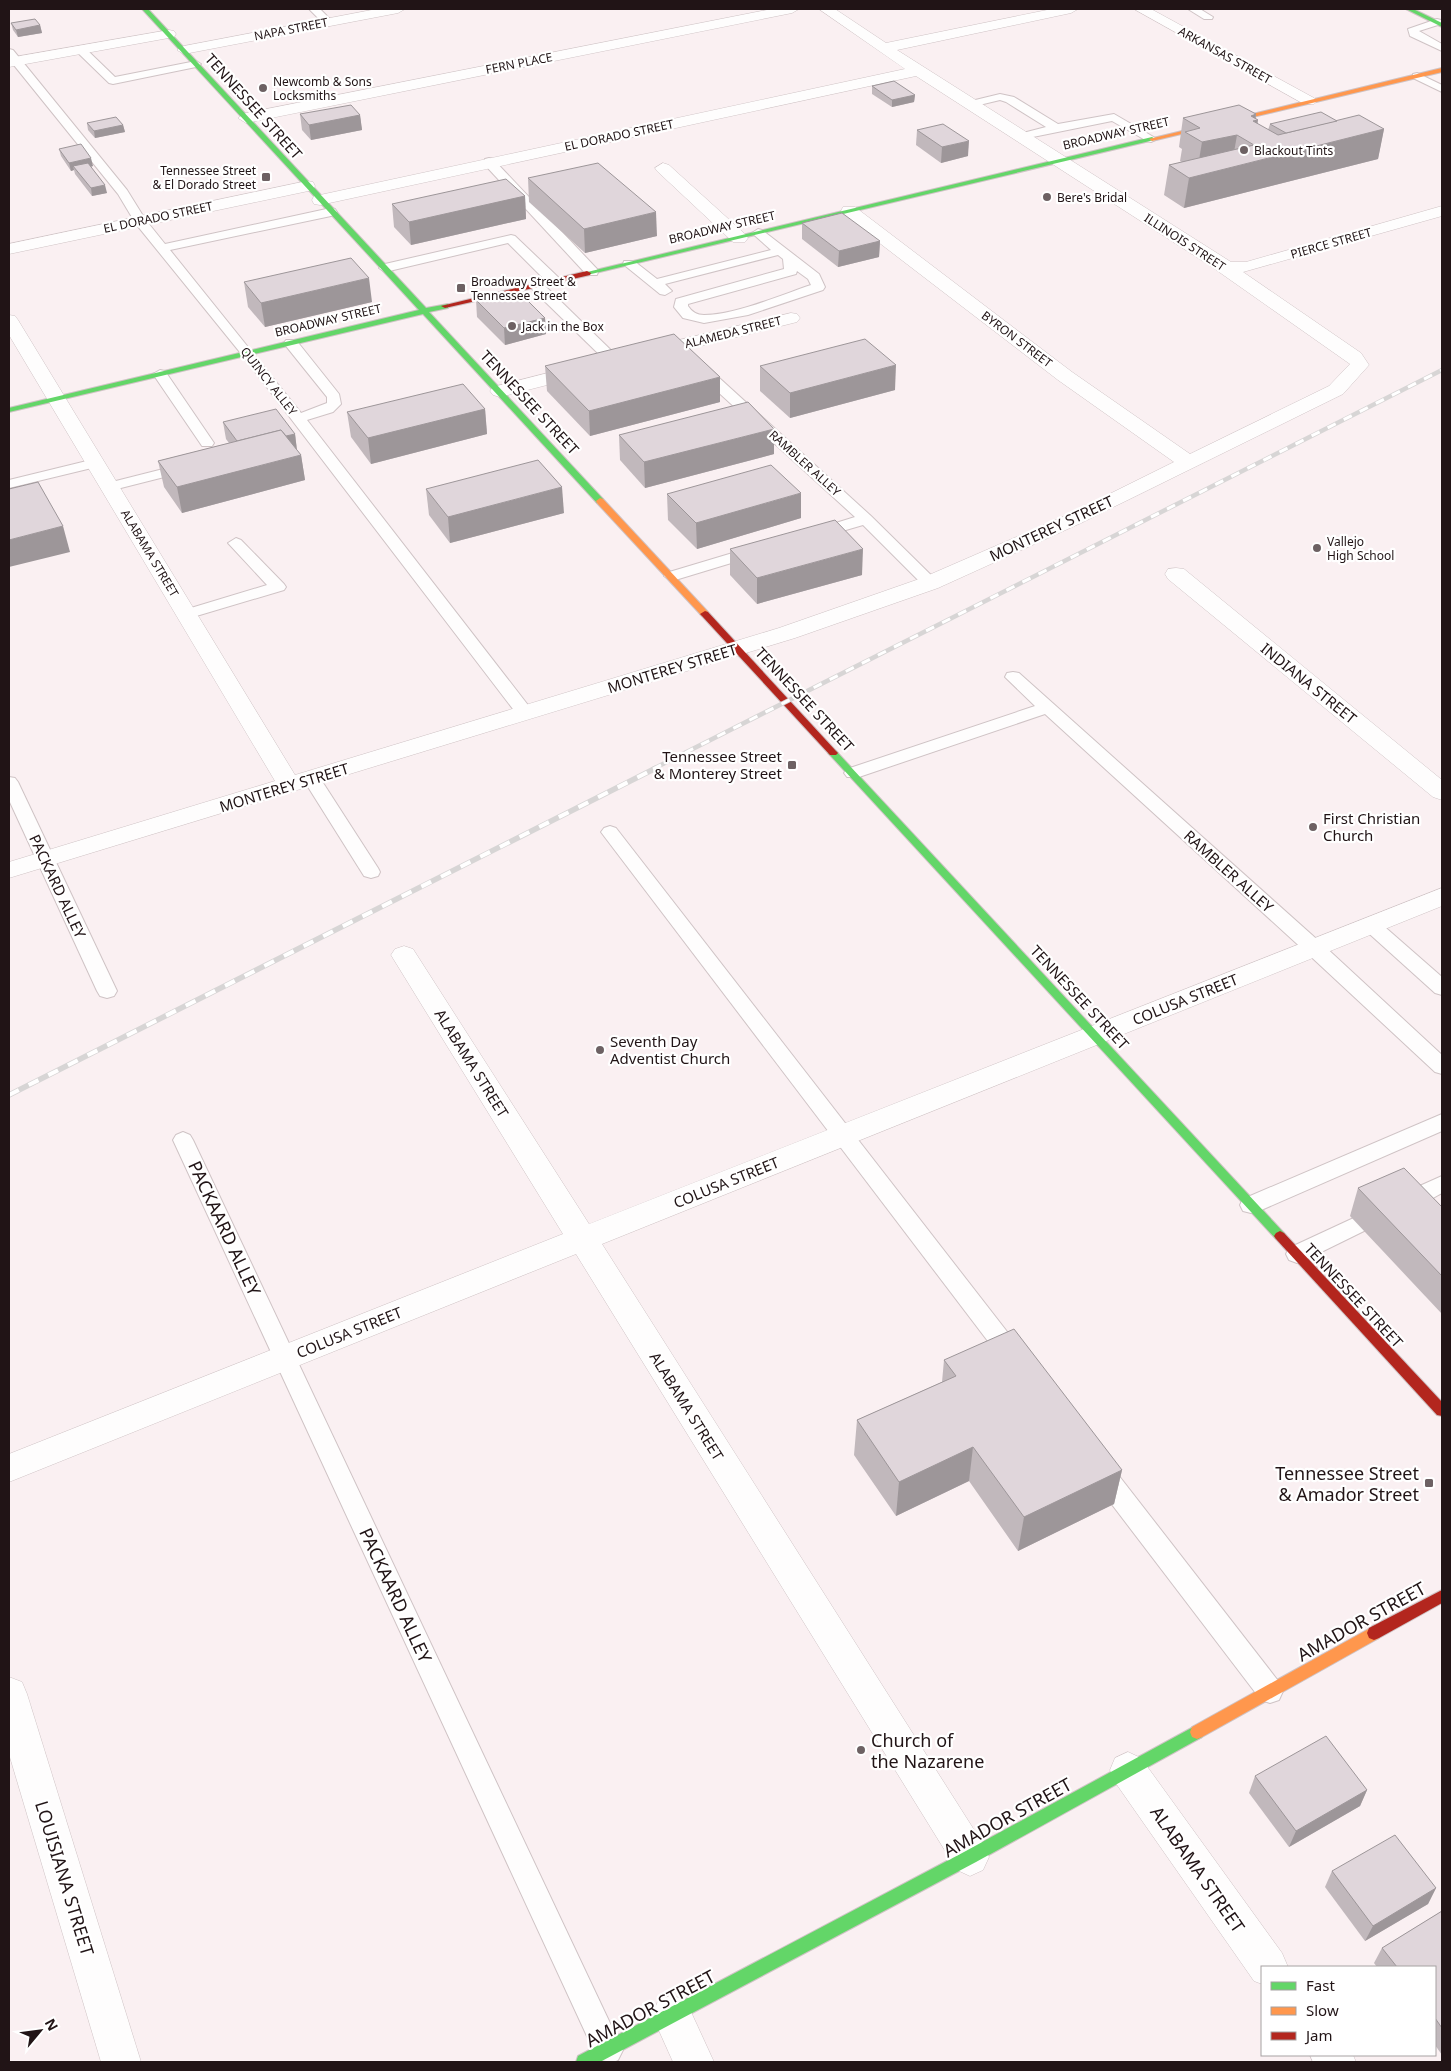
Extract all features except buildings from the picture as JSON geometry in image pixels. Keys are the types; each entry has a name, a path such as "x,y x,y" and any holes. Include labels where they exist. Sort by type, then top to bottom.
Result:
{"main road":[{"name":"TENNESSEE STREET","path":"145,9 331,212 426,311 672,576 1251,1205 1439,1402"},
{"path":"1409,9 1440,23"},
{"name":"BROADWAY STREET","path":"9,410 1442,70"},
{"name":"AMADOR STREET","path":"584,2062 970,1857 1442,1596"}],"street":[{"name":"NAPA STREET","path":"184,50 398,9"},
{"name":"FERN PLACE","path":"246,118 792,9"},
{"name":"ILLINOIS STREET","path":"826,9 1218,263 1354,357 1360,365 1337,389"},
{"path":"884,48 1071,9"},
{"name":"ARKANSAS STREET","path":"1141,9 1310,101"},
{"path":"11,59 81,50 168,34"},
{"name":"EL DORADO STREET","path":"320,200 918,70"},
{"path":"663,168 739,238"},
{"name":"EL DORADO STREET","path":"9,249 307,186"},
{"name":"BYRON STREET","path":"849,211 1065,376 1189,463"},
{"name":"PIERCE STREET","path":"1218,263 1247,267 1442,211"},
{"name":"ALAMEDA STREET","path":"500,391 792,318"},
{"name":"ALABAMA STREET","path":"9,320 290,786"},
{"name":"MONTEREY STREET","path":"9,870 290,786 738,648 930,583 1074,519 1337,389"},
{"name":"INDIANA STREET","path":"1176,574 1442,792"},
{"name":"COLUSA STREET","path":"9,1468 1442,896"},
{"name":"ALABAMA STREET","path":"404,955 970,1857"},
{"name":"LOUISIANA STREET","path":"9,1694 121,2062"},
{"name":"ALABAMA STREET","path":"1128,1770 1267,1966"},
{"path":"672,2016 694,2062"}],"lane":[{"path":"314,9 328,22"},
{"path":"1193,9 1208,17"},
{"path":"1440,23 1413,29 1414,34 1442,48"},
{"path":"81,50 113,81 196,64"},
{"name":"QUINCY ALLEY","path":"11,59 123,193 140,221 248,353 525,713"},
{"path":"1417,76 1441,88"},
{"path":"971,104 1000,97 1010,99 1056,128"},
{"path":"1022,136 1114,117 1151,139"},
{"path":"489,162 592,272"},
{"path":"162,248 331,212"},
{"path":"681,302 681,308 688,315 704,319 743,312 818,287 814,277 758,233"},
{"path":"385,268 511,239 554,281"},
{"path":"655,283 785,255"},
{"path":"681,302 791,271 785,255"},
{"path":"629,264 681,302"},
{"path":"536,285 615,362"},
{"path":"292,343 334,397 334,404 328,409 298,418"},
{"name":"RAMBLER ALLEY","path":"676,347 866,519 930,583"},
{"path":"160,374 207,443"},
{"path":"9,484 95,463"},
{"path":"109,486 199,464"},
{"path":"801,538 866,519"},
{"path":"186,614 278,587 236,544"},
{"path":"672,576 773,546"},
{"name":"RAMBLER ALLEY","path":"1013,677 1442,1066"},
{"path":"853,773 1047,708"},
{"path":"312,779 371,872"},
{"name":"PACKARD ALLEY","path":"9,782 107,991"},
{"path":"610,832 1029,1378"},
{"path":"1371,925 1442,988"},
{"path":"1251,1205 1442,1122"},
{"name":"PACKAARD ALLEY","path":"184,1140 608,2050"},
{"path":"1403,1203 1442,1184"},
{"path":"1297,1254 1358,1224"},
{"path":"1090,1456 1270,1691"}],"railway":[{"path":"653,769 1442,370"},
{"path":"9,1095 656,768"}],"traffic: fast":[{"path":"145,9 600,501"},
{"path":"1409,9 1442,25"},
{"path":"587,273 1152,139"},
{"path":"9,410 445,306"},
{"path":"833,753 1280,1236"},
{"path":"584,2062 970,1857 1197,1732"}],"traffic: slow":[{"path":"1152,139 1442,70"},
{"path":"600,501 705,614"},
{"path":"1197,1732 1374,1633"}],"traffic: jam":[{"path":"445,306 587,273"},
{"path":"705,614 833,753"},
{"path":"1280,1236 1442,1411"},
{"path":"1374,1633 1442,1596"}],"place":[{"name":"Newcomb & Sons Locksmiths","path":"263,88"},
{"name":"Blackout Tints","path":"1244,150"},
{"name":"Tennessee Street & El Dorado Street","path":"266,177"},
{"name":"Bere's Bridal","path":"1047,197"},
{"name":"Broadway Street & Tennessee Street","path":"461,288"},
{"name":"Jack in the Box","path":"512,326"},
{"name":"Vallejo High School","path":"1317,548"},
{"name":"Tennessee Street & Monterey Street","path":"792,765"},
{"name":"First Christian Church","path":"1313,827"},
{"name":"Seventh Day Adventist Church","path":"600,1050"},
{"name":"Tennessee Street & Amador Street","path":"1429,1483"},
{"name":"Church of the Nazarene","path":"861,1750"}]}
